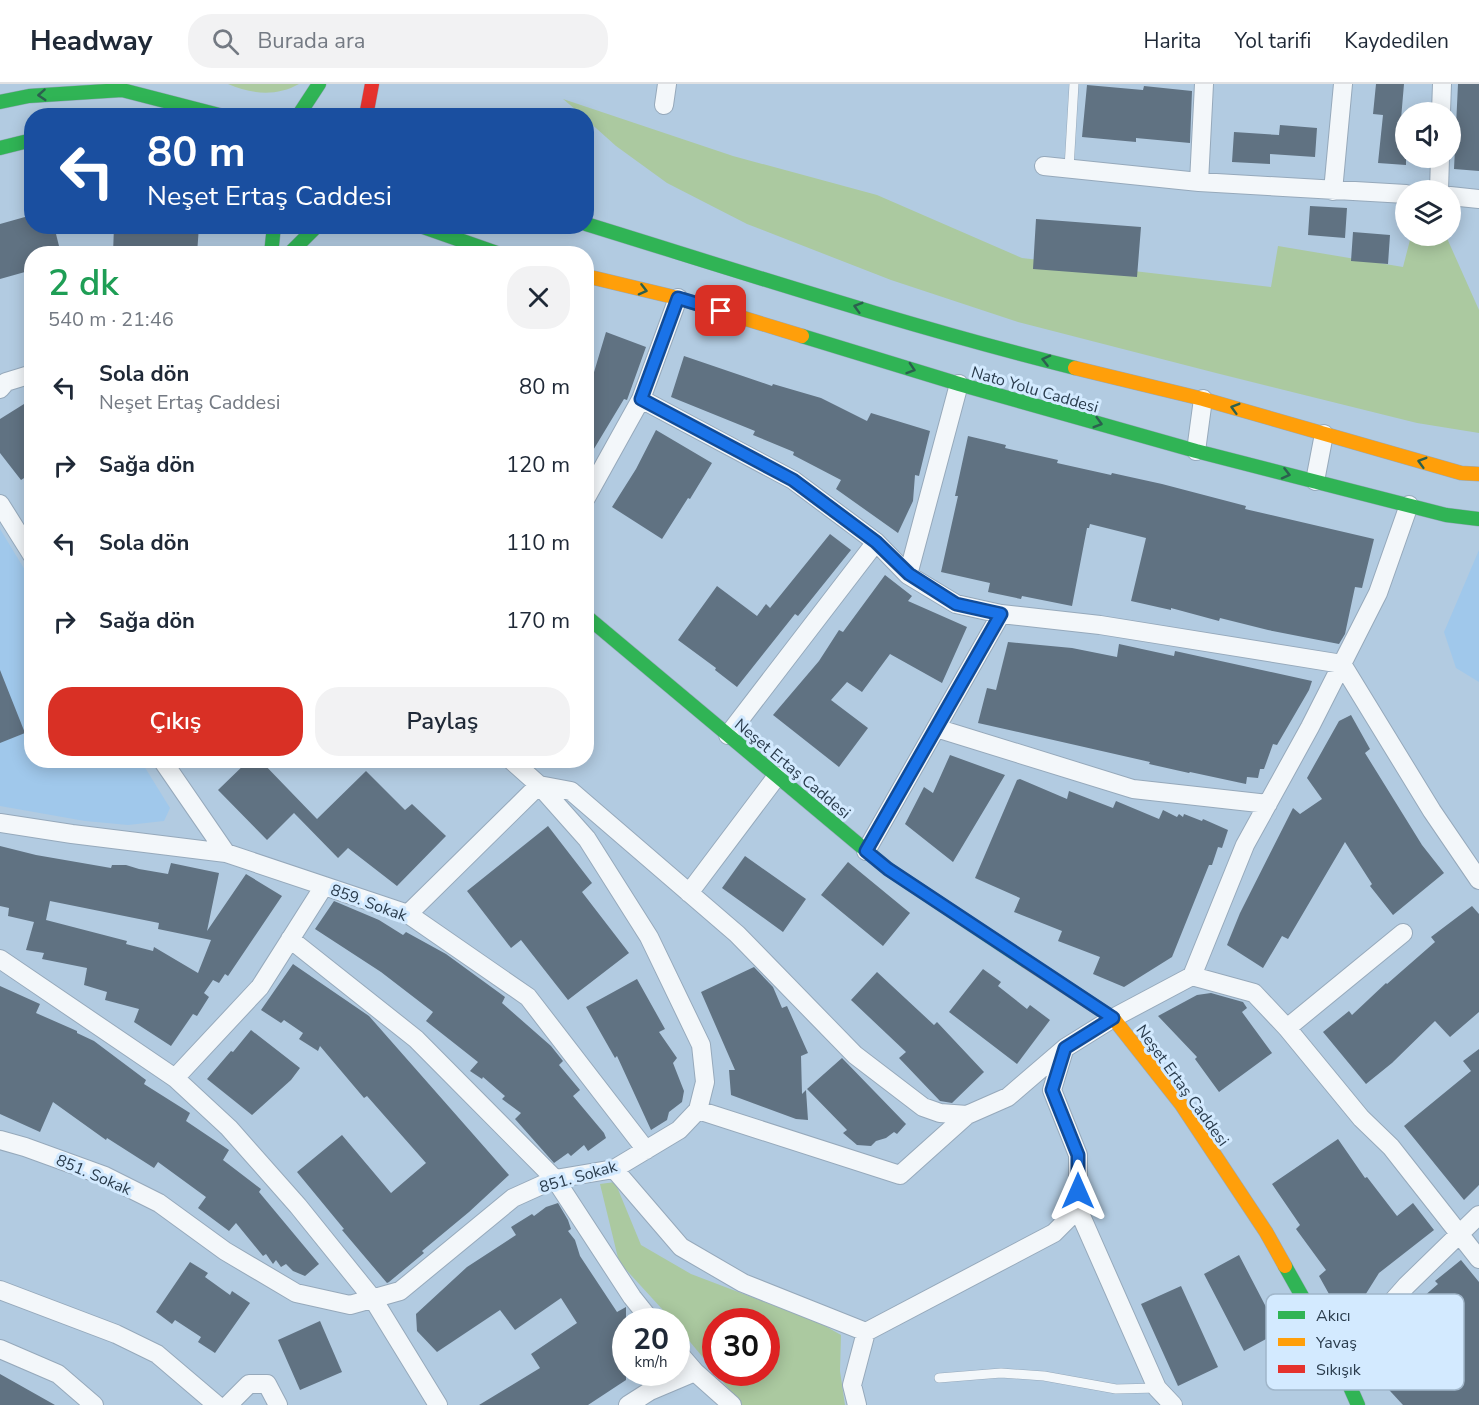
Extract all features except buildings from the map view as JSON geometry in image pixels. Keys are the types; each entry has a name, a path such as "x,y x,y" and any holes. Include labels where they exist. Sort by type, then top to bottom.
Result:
{"main road":[{"path":"303,108 319,84"},
{"path":"368,108 372,84"},
{"path":"0,102 29,96 122,90 193,108"},
{"path":"0,148 24,142"},
{"path":"594,226 802,291 1016,353 1203,399 1461,473 1479,474"},
{"path":"297,246 310,234"},
{"path":"443,234 477,246"},
{"name":"Nato Yolu Caddesi","path":"594,278 678,298 959,384 1196,451 1446,515 1479,519"},
{"name":"Neşet Ertaş Caddesi","path":"594,623 888,869 1113,1018 1181,1104 1266,1232 1301,1294"},
{"name":"Neşet Ertaş Caddesi","path":"1351,1390 1358,1405"}],"street":[{"path":"664,105 667,84"},
{"path":"1199,182 1204,84"},
{"path":"1333,191 1343,84"},
{"path":"1441,102 1442,84"},
{"path":"1044,165 1199,182 1395,194"},
{"path":"1461,197 1479,199"},
{"path":"594,484 641,399 678,298"},
{"path":"2,380 24,376"},
{"path":"909,574 959,384"},
{"path":"641,399 793,480 876,542 909,574 956,604 1001,614 1100,625 1342,664 1432,811 1479,880"},
{"path":"1196,451 1203,399"},
{"path":"1315,481 1324,434"},
{"path":"0,504 24,542"},
{"path":"520,768 539,785 587,839 649,937 701,1045 705,1082 698,1110 900,1175 967,1115 1008,1098 1065,1048 1113,1018 1192,975 1245,845 1378,593 1409,505"},
{"path":"728,735 876,542"},
{"path":"866,851 1001,614"},
{"path":"936,728 1133,789 1268,804"},
{"path":"168,768 226,853"},
{"path":"689,893 777,776"},
{"path":"539,785 571,791 737,934 855,1054 923,1107 940,1113 967,1115"},
{"path":"408,914 539,785"},
{"name":"859. Sokak","path":"0,823 226,853 408,914 528,997 646,1150"},
{"path":"175,1078 260,987 324,885"},
{"path":"1287,1028 1403,933"},
{"path":"290,939 416,1039 555,1179 641,1308"},
{"path":"0,959 175,1078 229,1128 298,1206 373,1299 438,1405"},
{"path":"1192,975 1254,993 1287,1028 1361,1118 1391,1147 1479,1259"},
{"path":"1065,1048 1052,1090 1078,1155 1078,1209 1157,1388 1173,1405"},
{"name":"851. Sokak","path":"0,1140 116,1181 159,1203 225,1251 296,1293 350,1305 400,1291 513,1198 555,1179 614,1169 679,1130 698,1110"},
{"path":"614,1169 681,1247 743,1283 866,1332"},
{"path":"856,1405 852,1385 866,1332 1054,1233 1078,1209"},
{"path":"1399,1294 1479,1215"},
{"path":"0,1290 116,1334 157,1354 217,1405"},
{"path":"0,1349 58,1374 94,1405"},
{"path":"690,1366 732,1405"},
{"path":"628,1405 650,1391 695,1372"},
{"path":"228,1405 244,1381 249,1384 267,1384 278,1405"}],"lane":[{"path":"1069,168 1074,84"},
{"path":"939,1378 1001,1373 1044,1376 1116,1389 1157,1388"}],"shaded area":[{"path":"0,529 24,568 24,768 145,768 170,808 164,821 128,825 85,821 0,806"},
{"path":"1479,550 1479,682 1456,668 1444,632"}],"green space":[{"path":"228,84 299,84 281,91 264,93"},
{"path":"563,99 590,108 574,108"},
{"path":"594,109 733,156 877,195 1022,258 1271,287 1278,246 1403,267 1408,246 1450,246 1479,310 1479,433 1417,423 1018,322 891,280 747,224 667,183 616,146 594,126"},
{"path":"615,1182 641,1245 691,1274 820,1323 841,1335 840,1371 845,1405 742,1405 726,1386 780,1386 780,1308 702,1308 702,1356 690,1342 690,1308 661,1308 619,1262 600,1184"}],"traffic: fast":[{"path":"303,108 319,84"},
{"path":"0,102 29,96 122,90 192,108"},
{"path":"0,148 24,142"},
{"path":"594,227 890,318 1075,368"},
{"path":"272,246 273,234"},
{"path":"297,246 309,234"},
{"path":"443,234 477,246"},
{"path":"802,336 959,384 1196,451 1446,515 1479,519"},
{"path":"594,623 888,869 1026,961"},
{"path":"1285,1266 1301,1294"},
{"path":"1351,1390 1358,1405"}],"traffic: slow":[{"path":"594,278 678,298 802,336"},
{"path":"1075,368 1203,399 1461,473 1479,474"},
{"path":"1026,961 1113,1018 1181,1104 1266,1232 1285,1266"}],"traffic: jam":[{"path":"368,108 372,84"}],"route":[{"path":"721,311 678,298 641,399 793,480 876,542 909,574 956,604 1001,614 866,851 888,869 1113,1018 1065,1048 1052,1090 1078,1155 1078,1191"}]}
